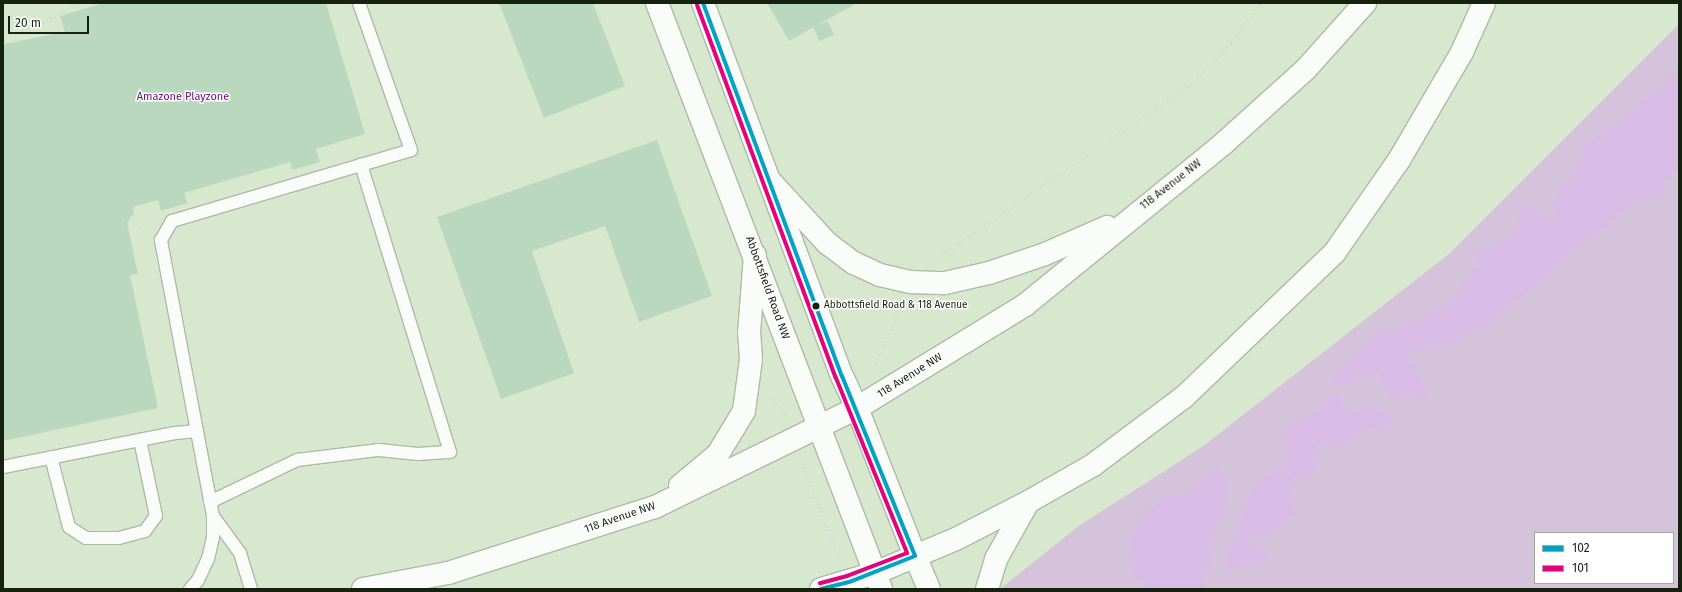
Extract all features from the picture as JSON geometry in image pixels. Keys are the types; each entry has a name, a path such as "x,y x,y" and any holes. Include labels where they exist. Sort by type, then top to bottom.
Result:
{"main road":[{"name":"Abbottsfield Road NW","path":"657,3 755,255 878,581"},
{"path":"703,3 842,376 857,408 929,589"},
{"name":"118 Avenue NW","path":"363,589 448,573 655,507 819,428 857,408 1026,305 1130,217 1222,144 1306,69 1365,3"},
{"path":"821,589 878,581 915,556 956,539 1028,502 1093,465 1184,397 1335,252 1399,160 1462,52 1484,3"},
{"path":"769,180 827,243 849,259 880,275 911,282 945,283 989,273 1045,254 1130,217"},
{"path":"655,507 718,454 744,411 752,359 749,334 755,255"},
{"path":"987,589 996,559 1028,502"}],"lane":[{"path":"190,589 198,580 208,559 213,538 213,516 161,240 172,220 411,150 359,3"},
{"path":"210,502 297,460 379,450 418,454 450,452 361,164"},
{"path":"3,467 140,440 196,432"},
{"path":"51,457 69,527 86,538 119,538 146,531 156,516 140,440"},
{"path":"213,516 240,552 251,589"}],"path":[{"path":"3,39 33,28 78,3"},
{"path":"932,261 1188,87 1231,44 1261,3"},
{"path":"868,371 874,368 902,303"},
{"path":"766,394 782,409"},
{"path":"802,463 835,548"}],"shaded area":[{"path":"1679,24 1679,589 1000,589 1080,525 1202,447 1449,254"},
{"path":"1679,68 1679,164 1675,172 1655,197 1644,202 1634,200 1601,232 1589,237 1560,261 1535,287 1508,307 1486,328 1471,332 1441,347 1414,349 1407,355 1421,378 1428,399 1420,399 1408,392 1401,397 1391,396 1378,373 1356,378 1342,388 1334,385 1334,375 1378,331 1398,331 1405,324 1417,323 1423,315 1448,306 1478,263 1478,253 1508,238 1519,227 1519,216 1523,207 1531,204 1538,208 1544,219 1552,216 1560,188 1571,180 1572,172 1587,143 1597,136 1605,135 1610,124 1618,123 1639,107 1648,93 1657,94"},
{"path":"1334,394 1342,395 1344,411 1353,412 1369,403 1392,419 1391,424 1374,431 1369,427 1363,428 1348,445 1340,448 1321,443 1317,447 1314,471 1309,478 1293,475 1294,483 1288,493 1293,499 1292,505 1296,516 1266,534 1248,536 1248,542 1264,552 1267,558 1264,563 1246,562 1230,569 1226,567 1224,557 1240,527 1241,513 1253,487 1277,468 1288,470 1288,444 1280,438 1280,434 1297,420 1322,407"},
{"path":"1215,465 1224,478 1227,491 1223,511 1212,532 1211,561 1202,575 1202,589 1148,589 1139,581 1133,570 1129,538 1135,525 1163,497 1186,493 1202,483"}],"building":[{"path":"104,3 326,3 365,134 316,149 320,162 292,170 290,162 184,193 187,203 161,211 158,200 133,207 134,213 127,223 138,274 130,275 158,408 3,441 3,44 65,32 60,16"},
{"path":"499,3 593,3 625,86 544,118"},
{"path":"767,3 857,3 789,41"},
{"path":"828,21 834,35 819,41 813,27"},
{"path":"657,140 712,296 639,322 605,226 532,251 574,373 501,399 437,217"}],"transit line":[{"name":"102","path":"703,3 842,376 915,556 849,582 821,589"},
{"name":"101","path":"697,5 836,378 907,553 847,576 820,583"}],"place":[{"name":"Abbottsfield Road & 118 Avenue","path":"816,306"}],"park label":[{"name":"Amazone Playzone","path":"183,97"}]}
